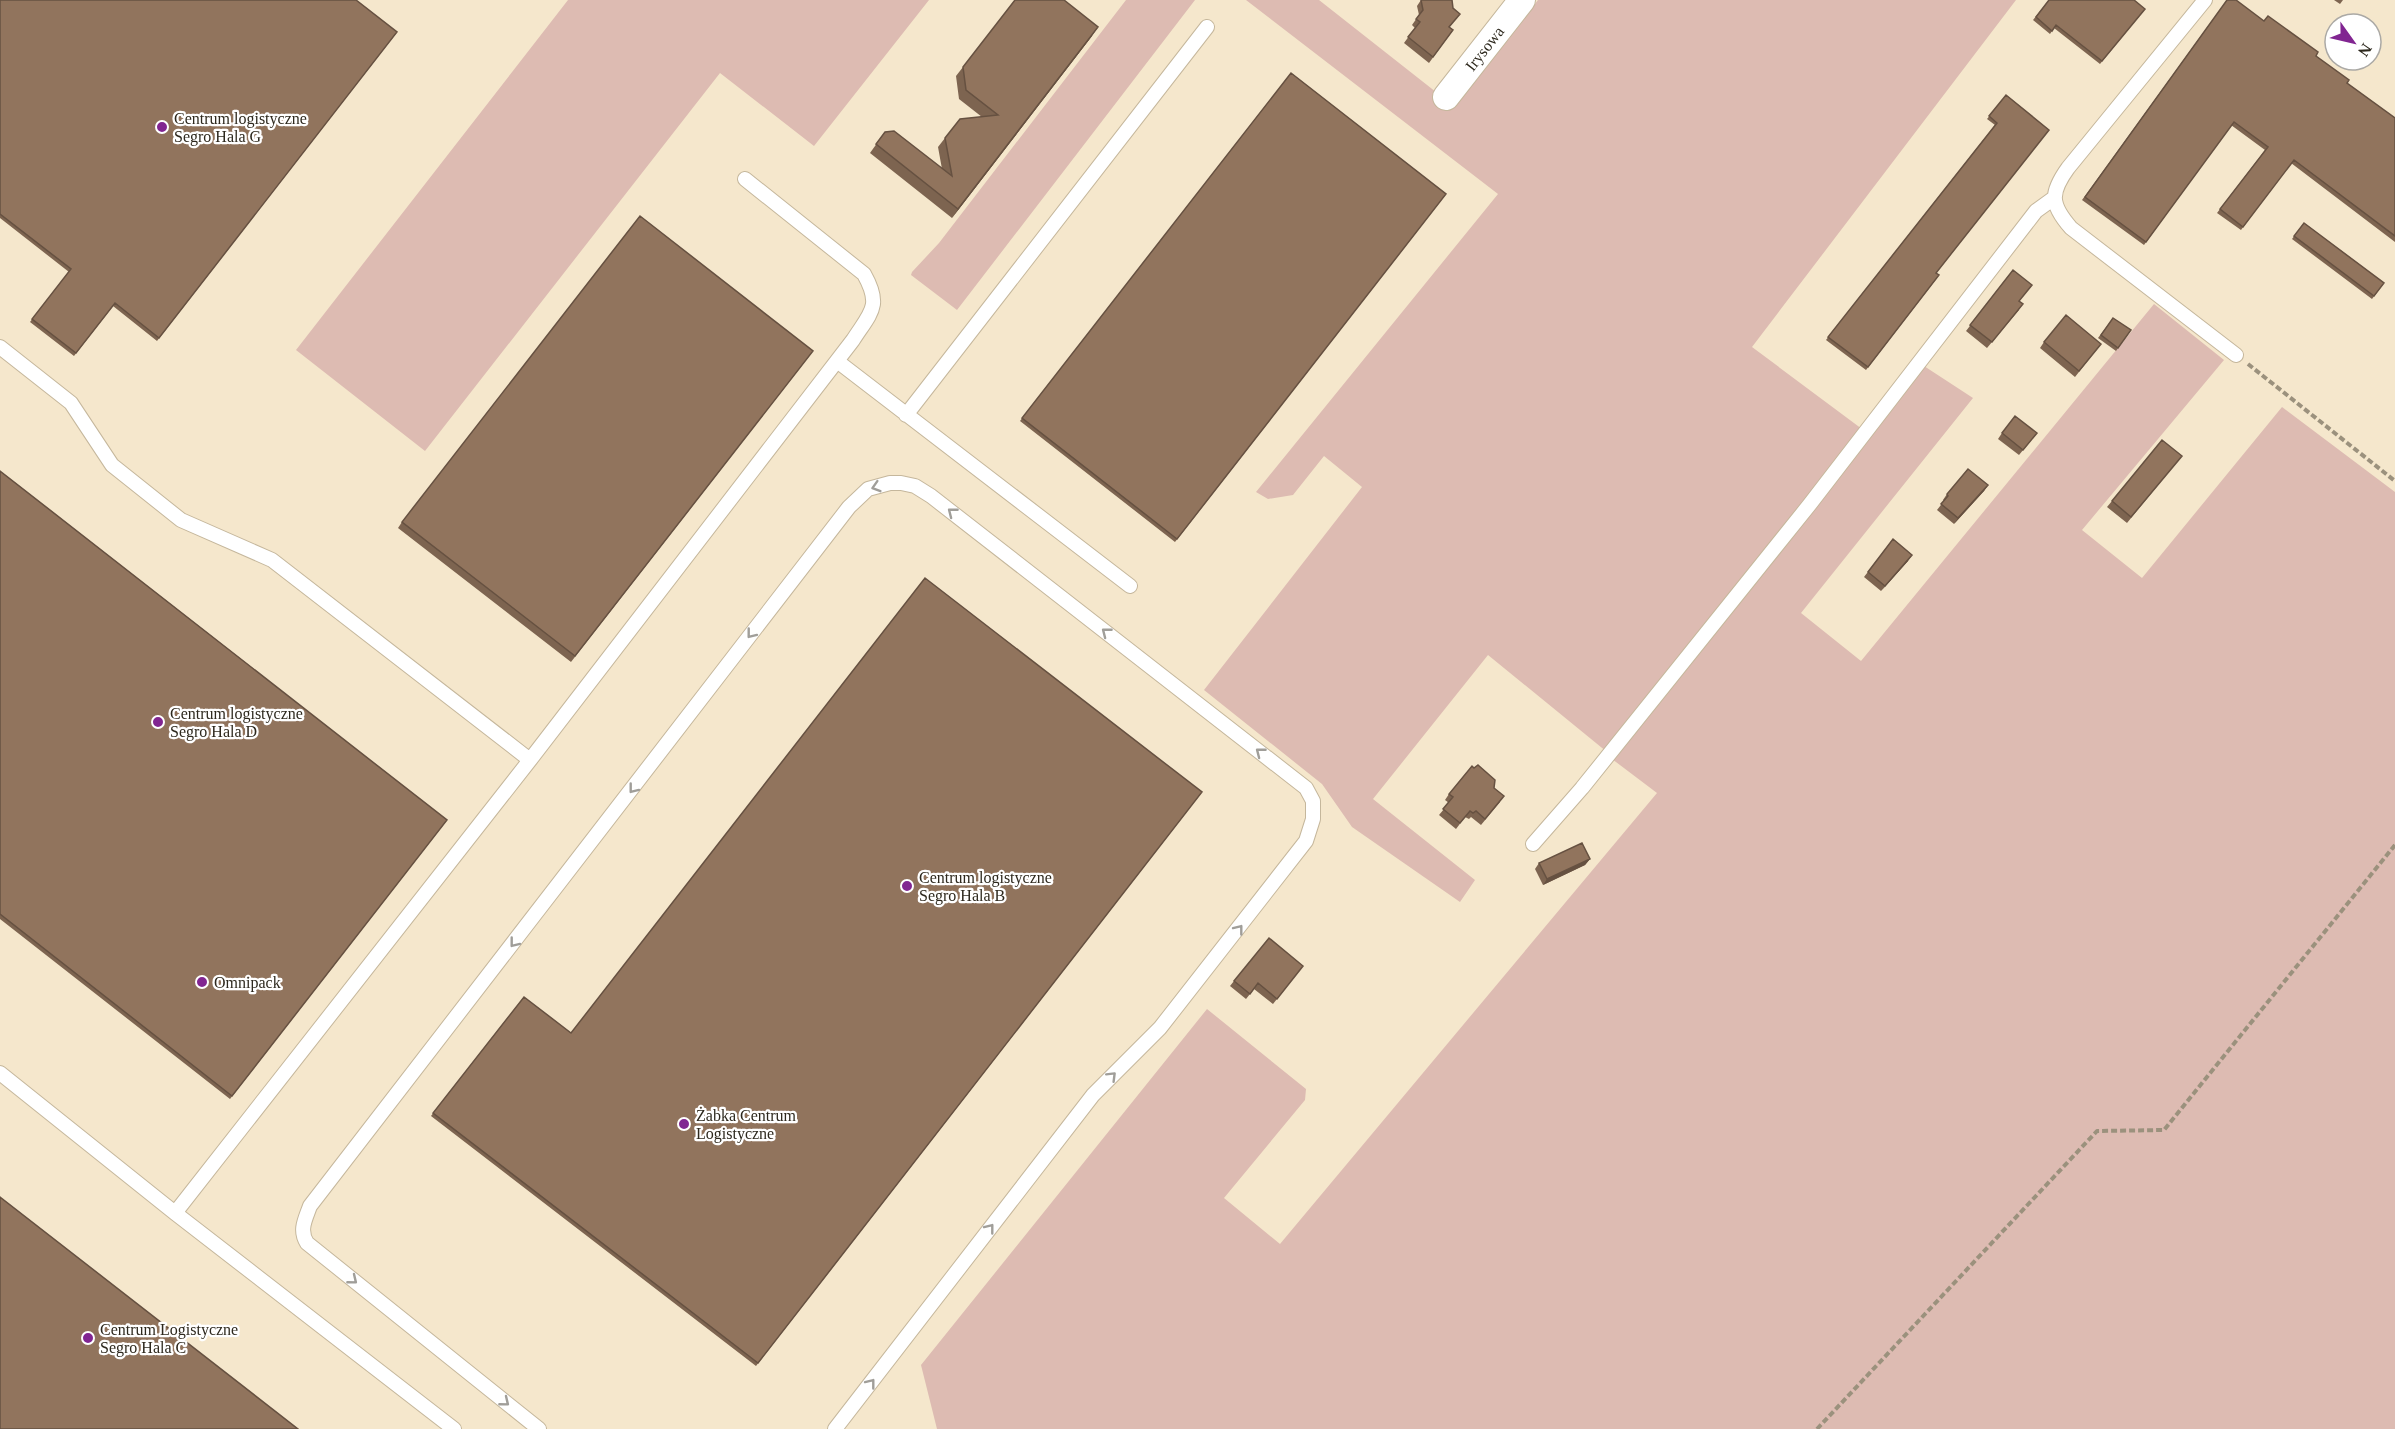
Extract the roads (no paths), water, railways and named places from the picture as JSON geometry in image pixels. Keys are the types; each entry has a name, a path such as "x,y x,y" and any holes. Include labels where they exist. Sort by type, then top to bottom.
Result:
{"street":[{"name":"Irysowa","path":"1446,97 1522,0"}],"lane":[{"path":"2205,0 2068,168 2057,184 2054,198 2058,212 2071,228 2236,355"},
{"path":"906,415 1207,27"},
{"path":"175,1214 837,362 873,309 874,296 864,274 745,179"},
{"path":"1533,844 1582,788 1810,504 2036,210 2054,198"},
{"path":"0,347 71,404 112,465 181,520 272,560 530,760"},
{"path":"837,362 1130,586"},
{"path":"539,1429 307,1243 303,1236 302,1226 310,1206 849,507 868,489 901,483 915,486 931,496 1306,788 1313,801 1313,819 1306,841 1246,919 1160,1028 1093,1095 835,1429"},
{"path":"0,1072 175,1214 454,1429"}],"place":[{"name":"Centrum logistyczne Segro Hala G","path":"162,127"},
{"name":"Centrum logistyczne Segro Hala D","path":"158,722"},
{"name":"Centrum logistyczne Segro Hala B","path":"907,886"},
{"name":"Omnipack","path":"202,982"},
{"name":"Żabka Centrum Logistyczne","path":"684,1124"},
{"name":"Centrum Logistyczne Segro Hala C","path":"88,1338"}]}
